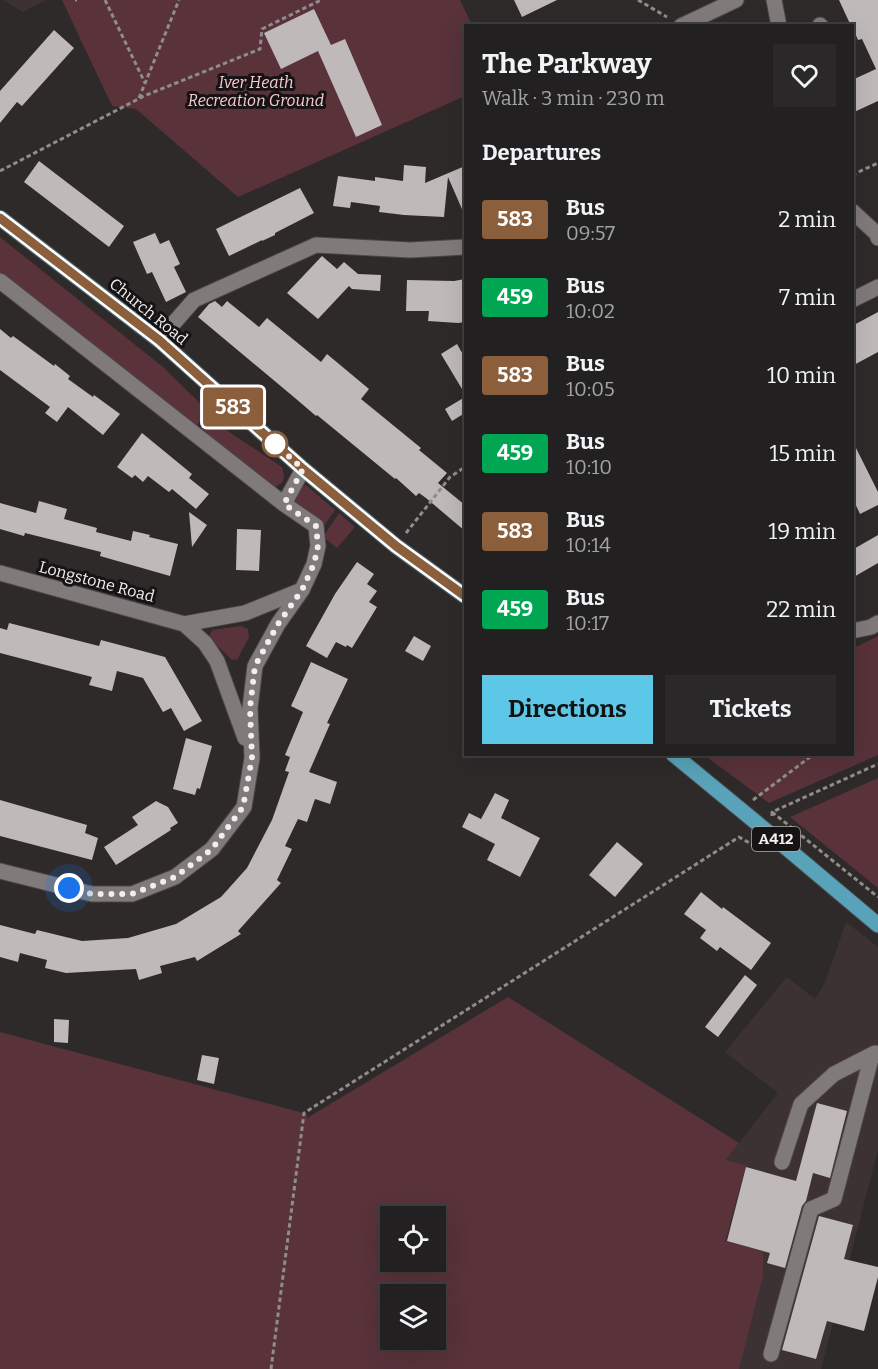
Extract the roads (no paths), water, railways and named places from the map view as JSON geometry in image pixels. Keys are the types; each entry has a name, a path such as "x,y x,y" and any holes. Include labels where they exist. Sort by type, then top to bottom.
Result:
{"main road":[{"name":"Church Road","path":"0,218 159,340 303,469 396,546 464,595"},
{"name":"A412","path":"675,756 878,925"}],"street":[{"path":"683,24 736,0"},
{"path":"774,0 779,24"},
{"path":"854,213 877,234 878,238"},
{"path":"159,340 194,300 315,245 410,250 464,247"},
{"path":"0,281 284,504 316,526 318,546 314,564 302,590 278,624 255,666 250,708 252,758 243,807 212,849 175,877 132,894 92,894 0,871"},
{"path":"854,299 878,287"},
{"path":"284,504 303,469"},
{"name":"Longstone Road","path":"0,573 184,624"},
{"path":"184,624 245,613 302,590"},
{"path":"854,631 878,623"},
{"path":"184,624 205,643 217,661 252,758"},
{"path":"782,1162 801,1104 834,1074 875,1053"},
{"path":"771,1354 811,1209 834,1199 875,1053"}],"park label":[{"name":"Iver Heath Recreation Ground","path":"256,91"}]}
